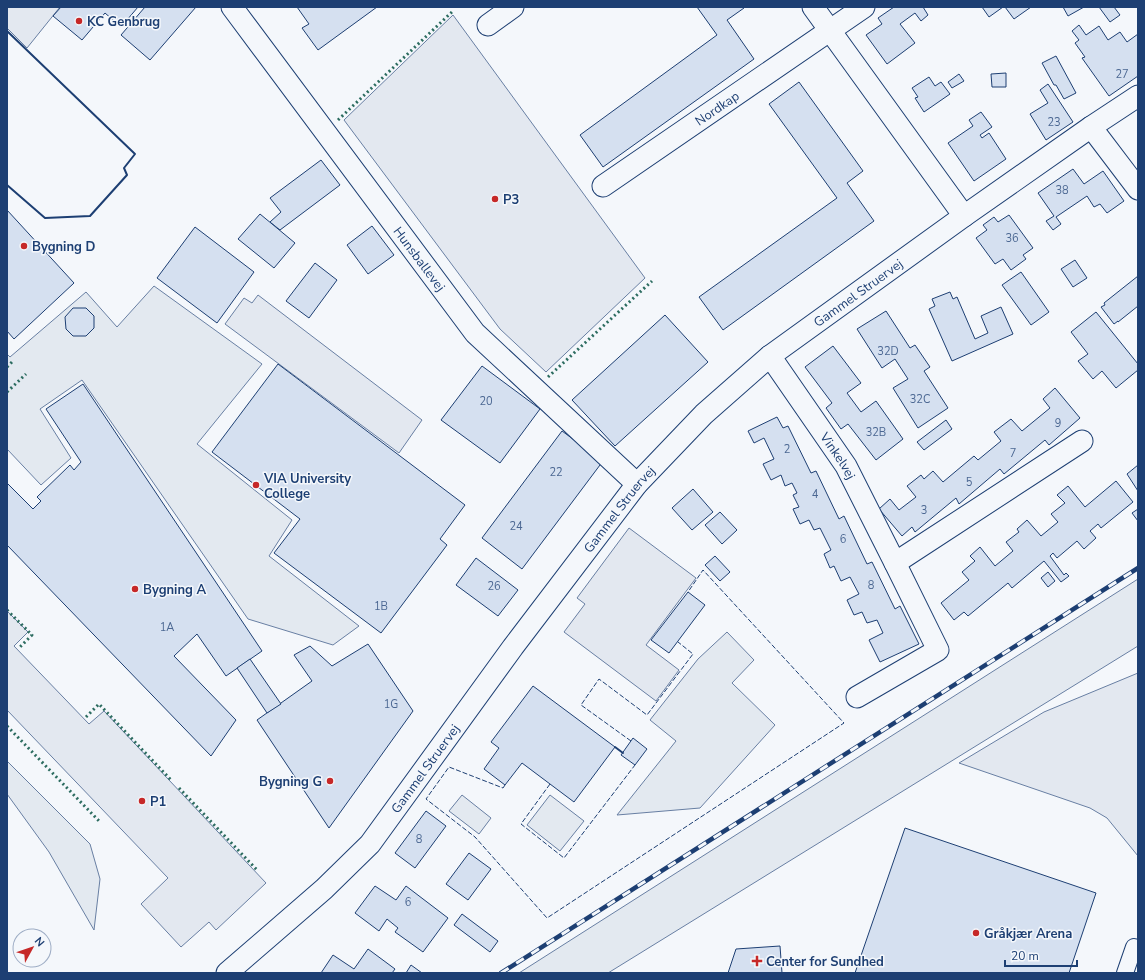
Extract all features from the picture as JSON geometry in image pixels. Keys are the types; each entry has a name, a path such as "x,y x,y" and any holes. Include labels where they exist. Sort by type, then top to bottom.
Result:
{"street":[{"name":"Hunsballevej","path":"232,7 475,332 637,484"},
{"path":"488,25 513,7"},
{"path":"814,7 964,216"},
{"name":"Nordkap","path":"603,186 864,7"},
{"name":"Gammel Struervej","path":"227,973 324,890 370,844 513,647 637,484 704,414 770,356 964,216 1138,96"},
{"path":"1091,127 1138,190"},
{"name":"Vinkelvej","path":"770,356 846,466 896,563 938,650 857,697"},
{"path":"896,563 1082,441"},
{"path":"1125,973 1134,947"}],"shaded area":[{"path":"7,7 60,7 27,48 7,28"},
{"name":"P3","path":"453,15 645,278 546,372 500,329 344,120"},
{"path":"154,286 262,364 197,444 292,520 269,556 359,626 333,645 248,619 82,380 40,409 71,458 41,485 7,449 7,354 10,357 86,292 117,327"},
{"path":"258,295 422,420 399,453 225,324 244,298 252,303"},
{"path":"629,528 696,578 646,645 679,670 656,701 564,632 585,604 577,598"},
{"path":"1138,579 1138,646 608,973 519,973"},
{"name":"P1","path":"7,611 28,632 14,646 89,724 104,711 266,883 216,930 209,922 181,947 141,904 168,878 7,710"},
{"path":"727,632 754,660 732,683 775,725 700,808 617,815 676,741 650,720 698,659"},
{"path":"1138,673 1138,856 1107,818 1090,808 959,763 1044,712"},
{"path":"7,761 90,844 100,879 94,930 49,852 7,794"},
{"path":"462,795 491,818 479,834 449,811"},
{"path":"550,795 584,821 560,851 527,825"}],"building":[{"name":"KC Genbrug","path":"61,7 138,7 121,27 105,13 82,40 53,16"},
{"path":"145,7 196,7 150,60 121,35"},
{"path":"297,7 377,7 318,50 302,28 309,24"},
{"path":"697,7 743,7 744,8 727,20 754,59 603,167 580,135 717,35"},
{"path":"894,7 923,7 928,15 921,21 915,13 900,24 915,43 887,64 866,35 882,24 878,18"},
{"path":"982,7 1003,7 989,17"},
{"path":"1005,7 1031,7 1014,19"},
{"path":"1063,7 1084,7 1068,16"},
{"path":"1099,7 1114,7 1120,15 1110,22"},
{"path":"1079,25 1086,35 1099,26 1108,40 1120,32 1127,42 1138,34 1138,76 1109,96 1082,58 1085,57 1075,43 1079,40 1072,31"},
{"path":"1056,56 1076,93 1064,99 1056,85 1054,85 1042,63"},
{"path":"1006,73 1006,87 992,87 991,74"},
{"path":"959,74 964,81 952,88 948,82"},
{"path":"929,77 935,86 941,82 950,94 924,112 915,98 918,97 912,88"},
{"path":"799,82 863,171 847,183 874,221 723,330 699,297 837,198 769,104"},
{"path":"1048,84 1073,122 1046,140 1030,114 1048,103 1040,90"},
{"path":"981,112 992,127 980,135 982,138 989,133 1006,159 974,181 948,143 973,126 969,120"},
{"path":"321,160 340,185 280,230 270,222 281,212 270,198"},
{"path":"1073,169 1084,184 1103,171 1124,201 1107,213 1100,204 1094,207 1087,196 1056,217 1061,224 1053,230 1046,221 1054,216 1038,193"},
{"name":"Bygning D","path":"7,210 74,283 14,339 7,331"},
{"path":"260,214 295,243 274,268 238,239"},
{"path":"1009,215 1033,248 1023,255 1026,259 1011,270 1003,259 995,264 976,238 987,230 983,225 994,217 998,222"},
{"path":"372,226 394,255 368,274 347,245"},
{"path":"195,227 254,272 217,323 157,278"},
{"path":"1075,260 1087,278 1073,287 1061,269"},
{"path":"315,263 337,280 309,318 286,301"},
{"path":"1021,272 1049,312 1031,325 1002,285"},
{"path":"1138,276 1138,306 1114,324 1101,307"},
{"path":"950,292 953,299 957,297 975,339 988,333 981,316 1001,307 1013,334 952,361 929,309 935,306 932,299"},
{"path":"73,308 86,308 94,316 94,328 86,336 73,336 66,329 65,317"},
{"path":"886,311 910,348 915,345 930,367 924,371 948,408 918,428 893,388 908,379 895,359 882,368 857,329"},
{"path":"1096,312 1138,364 1138,370 1116,388 1102,371 1093,379 1078,361 1088,354 1071,332"},
{"path":"665,315 708,362 615,446 572,400"},
{"path":"833,346 861,383 847,393 861,412 876,401 903,439 876,460 848,424 841,429 826,408 832,403 805,367"},
{"path":"278,364 465,505 440,539 447,545 381,633 274,553 300,519 212,452"},
{"path":"482,366 540,409 500,463 441,420"},
{"name":"Bygning A","path":"83,384 262,651 226,676 197,634 174,656 236,720 211,756 7,545 7,483 33,509 41,501 37,497 70,465 74,470 81,462 46,409"},
{"path":"1055,388 1080,418 1049,445 1045,440 1004,474 1000,469 959,504 956,498 915,532 912,527 902,536 879,509 890,499 899,510 916,497 907,486 921,475 924,479 933,471 943,482 974,456 978,460 1001,441 994,432 1011,419 1022,431 1050,408 1043,399"},
{"path":"777,417 783,428 788,426 811,473 816,471 839,519 844,516 867,564 872,562 895,609 900,606 919,644 880,662 869,640 883,633 877,620 867,623 862,612 854,615 847,600 859,594 850,577 841,581 834,566 830,568 824,554 831,550 820,528 814,530 809,520 800,524 793,509 799,507 793,495 797,493 792,483 785,486 781,475 771,480 763,464 774,459 764,438 754,443 748,431"},
{"path":"946,420 952,429 924,450 917,442"},
{"path":"562,431 603,461 522,569 482,538"},
{"path":"1138,465 1138,491 1127,474"},
{"path":"1116,481 1133,502 1101,528 1098,524 1090,531 1096,538 1084,549 1077,541 1057,558 1053,553 1050,556 1064,575 1066,573 1069,576 1061,582 1044,561 1012,588 1008,583 968,616 964,612 954,620 941,603 969,580 962,572 975,561 970,556 980,547 995,566 1013,551 1006,542 1019,532 1017,529 1027,520 1041,536 1058,522 1051,514 1065,503 1057,495 1068,486 1085,507"},
{"path":"693,489 713,512 692,530 672,508"},
{"path":"1138,509 1138,521 1132,513"},
{"path":"720,512 737,530 722,544 705,525"},
{"path":"715,556 730,572 720,581 705,565"},
{"path":"476,558 518,590 498,616 456,585"},
{"path":"1048,572 1055,581 1048,587 1041,578"},
{"path":"688,592 705,605 669,653 651,640"},
{"name":"Bygning G","path":"368,644 413,711 329,828 257,720 312,681 294,655 310,646 332,666"},
{"path":"250,659 281,704 267,713 237,668"},
{"path":"533,686 615,747 574,802 522,763 505,785 484,769 499,748 491,742"},
{"path":"633,738 647,749 635,765 621,755"},
{"path":"426,811 446,826 415,868 395,853"},
{"name":"Gråkjær Arena","path":"905,828 1096,893 1069,973 855,973"},
{"path":"469,853 491,869 468,900 446,884"},
{"path":"375,886 396,900 406,886 448,918 423,952 395,932 398,928 387,919 379,931 355,913"},
{"path":"462,914 498,941 490,952 454,925"},
{"name":"Center for Sundhed","path":"780,946 782,973 728,973 736,949"},
{"path":"368,949 395,969 392,973 321,973 333,955 354,969"},
{"path":"411,965 422,973 406,973"}],"railway":[{"path":"501,973 1138,568"}],"hedge":[{"path":"338,120 454,10"},
{"path":"548,377 652,281"},
{"path":"7,367 14,360"},
{"path":"7,392 26,374"},
{"path":"7,610 32,635 19,648"},
{"path":"86,717 99,704 171,780"},
{"path":"7,726 100,822"},
{"path":"179,788 258,871"}],"fence":[{"path":"505,785 503,788 449,767 426,799 475,837 547,918 844,723 703,570 688,592"},
{"path":"631,741 581,705 599,679 647,715 693,654 678,642"},
{"path":"550,784 521,824 564,858 635,765"}],"wall":[{"path":"7,31 135,154 124,168 127,175 90,216 45,218 7,185"},
{"path":"615,747 623,753"}],"place":[{"name":"KC Genbrug","path":"79,21"},
{"name":"P3","path":"495,199"},
{"name":"Bygning D","path":"24,246"},
{"name":"VIA University College","path":"256,485"},
{"name":"Bygning A","path":"135,589"},
{"name":"Bygning G","path":"330,781"},
{"name":"P1","path":"142,801"},
{"name":"Gråkjær Arena","path":"976,933"},
{"name":"Center for Sundhed","path":"757,961"}]}
